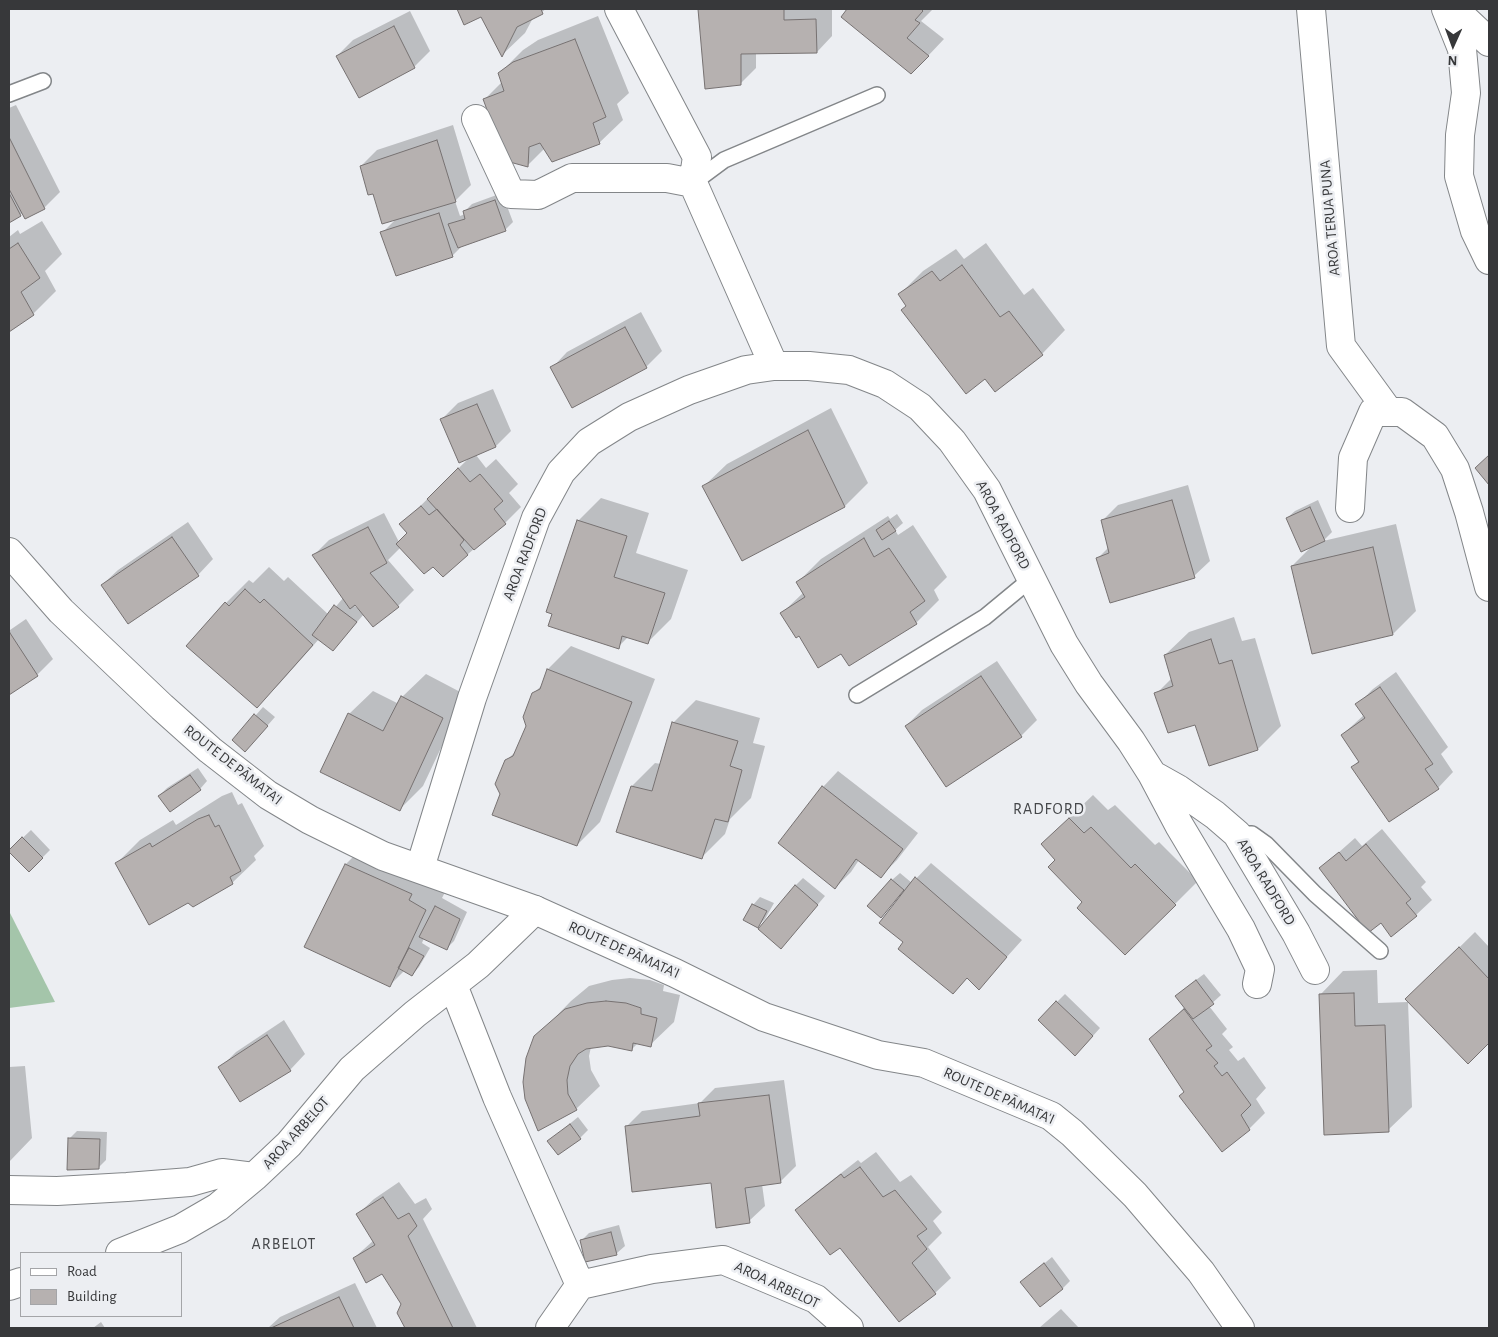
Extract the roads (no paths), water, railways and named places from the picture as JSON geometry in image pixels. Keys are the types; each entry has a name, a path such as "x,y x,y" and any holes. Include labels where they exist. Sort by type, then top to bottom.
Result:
{"street":[{"path":"619,9 697,157 693,182 774,366"},
{"name":"AROA TERUA PUNA","path":"1311,9 1341,346 1389,412"},
{"path":"1446,9 1462,49 1466,93 1460,135 1459,176 1475,231 1489,260"},
{"path":"1454,9 1489,42"},
{"path":"476,119 512,194 538,195 572,178 667,178 693,182"},
{"name":"AROA RADFORD","path":"420,868 472,698 501,615 536,518 561,472 589,442 629,417 688,390 746,370 774,366 810,366 849,370 885,384 920,407 952,441 987,490 1064,644 1152,774 1179,825 1241,929 1260,969 1257,984"},
{"path":"1350,508 1353,458 1373,412 1402,412 1436,436 1455,469 1469,512 1489,587"},
{"name":"ROUTE DE PĀMATA'I","path":"9,552 61,611 112,661 210,750 261,789 310,820 383,856 535,910 675,973 764,1017 878,1055 924,1063 1051,1116 1072,1133 1135,1195 1201,1272 1240,1328"},
{"name":"AROA RADFORD","path":"1152,774 1178,789 1237,834 1296,933 1315,970"},
{"name":"AROA ARBELOT","path":"122,1252 180,1229 218,1207 289,1144 352,1070 415,1014 478,965 535,910"},
{"path":"452,985 496,1096 580,1284 550,1328"},
{"path":"9,1190 57,1191 127,1188 190,1182 222,1173 254,1177"},
{"name":"AROA ARBELOT","path":"580,1284 652,1269 723,1260 816,1299 849,1328"}],"lane":[{"path":"9,94 43,81"},
{"path":"693,182 724,160 877,95"},
{"name":"AROA RADFORD","path":"857,695 985,617 1031,578"},
{"path":"1237,834 1252,834 1266,844 1315,894 1380,951"}],"district":[{"name":"RADFORD","path":"1049,809"},
{"name":"ARBELOT","path":"284,1244"}]}
